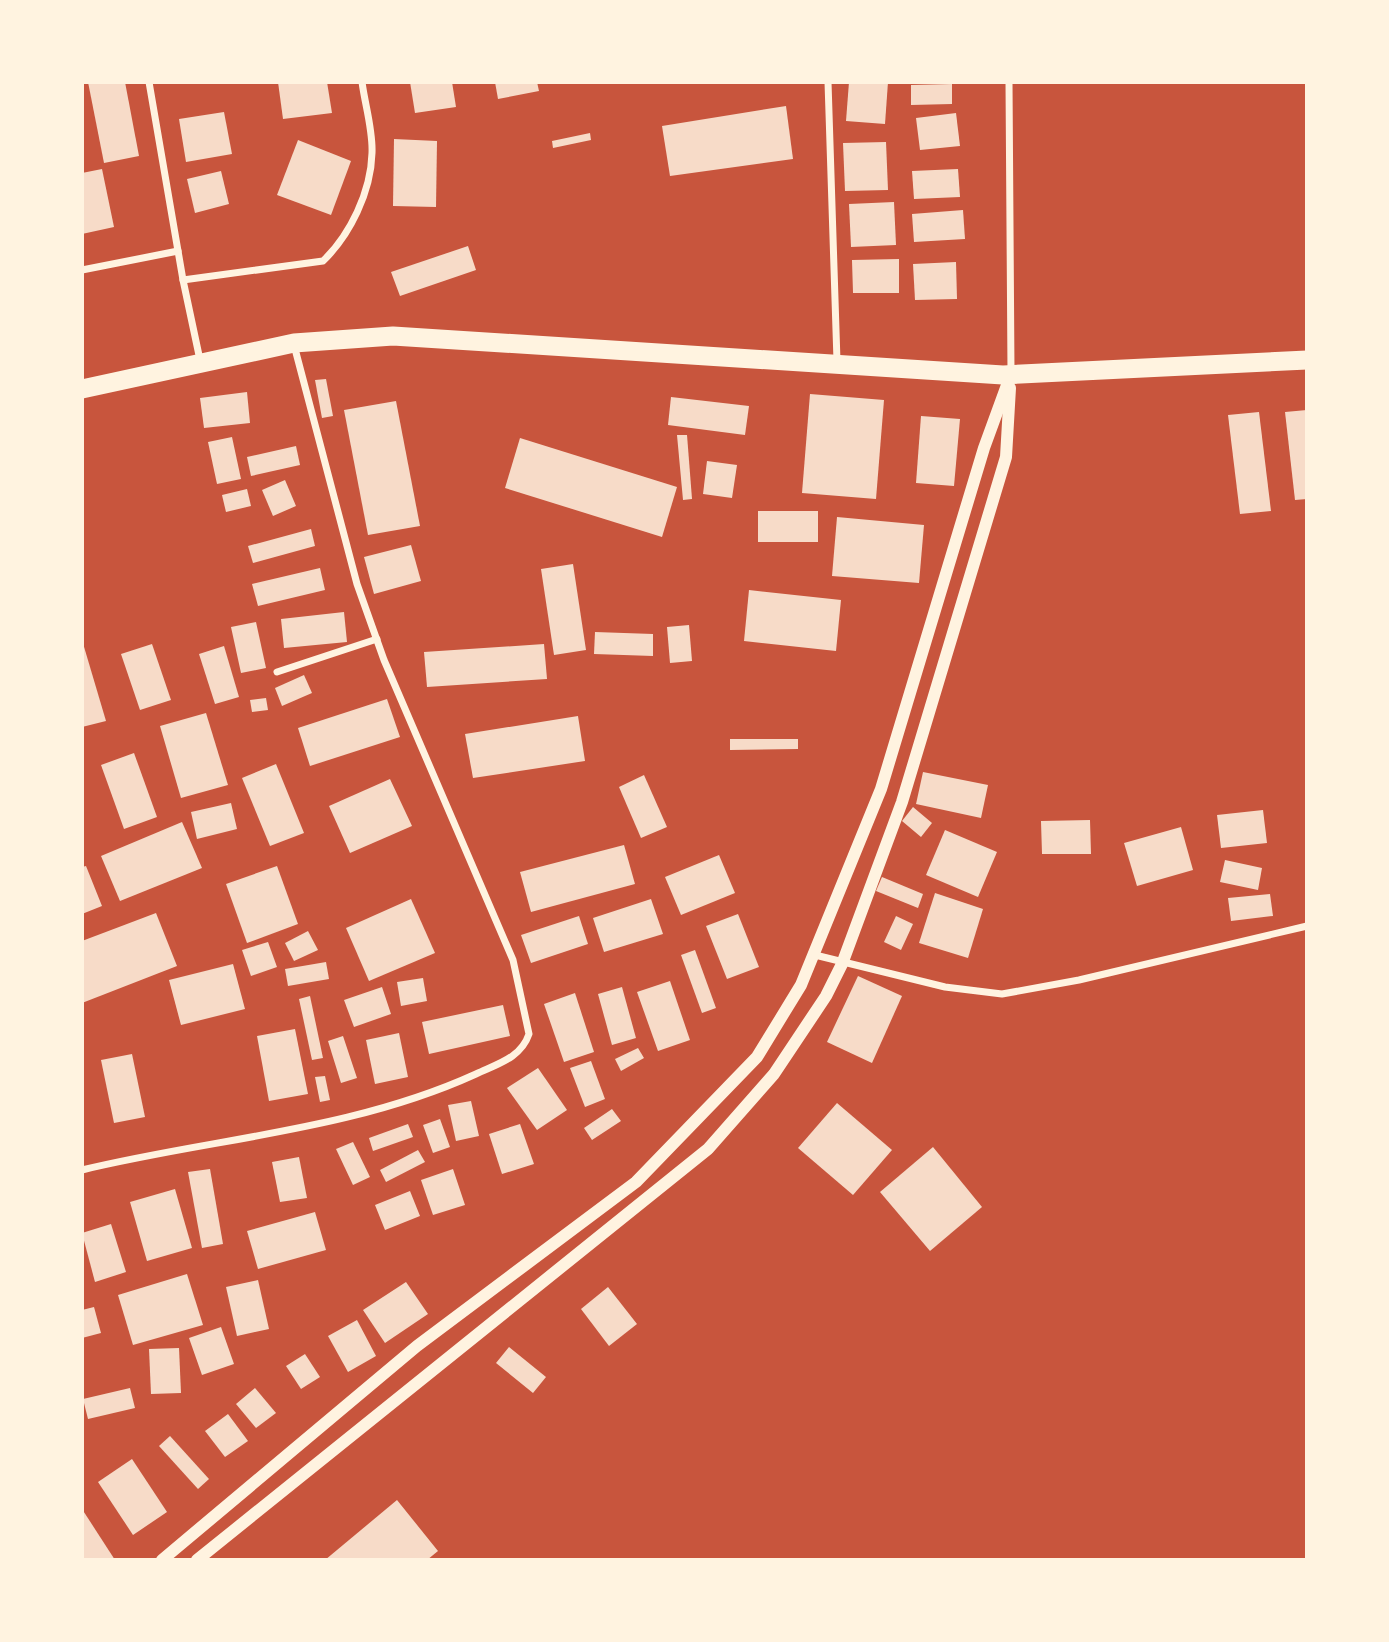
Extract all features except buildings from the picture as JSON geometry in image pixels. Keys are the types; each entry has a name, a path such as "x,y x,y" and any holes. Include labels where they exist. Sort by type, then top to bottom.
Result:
{"highway":[{"path":"82,389 294,343 393,337 1011,374 1307,360"}],"street":[{"path":"149,82 183,280 201,363"},
{"path":"183,280 323,261 338,247 363,198 372,153 362,82"},
{"path":"828,82 837,364"},
{"path":"197,1560 708,1149 774,1074 826,996 842,964 902,802 1006,457 1011,374 1009,82"},
{"path":"82,270 178,251"},
{"path":"82,1170 297,1129 428,1096 509,1058 525,1045 529,1034 513,960 377,639 357,584 294,343"},
{"path":"162,1560 417,1346 636,1182 757,1057 801,985 815,955 881,789 985,448 1011,374"},
{"path":"277,672 377,639"},
{"path":"815,955 842,964 946,987 1002,994 1079,980 1307,926"},
{"path":"331,1419 349,1437"}]}
